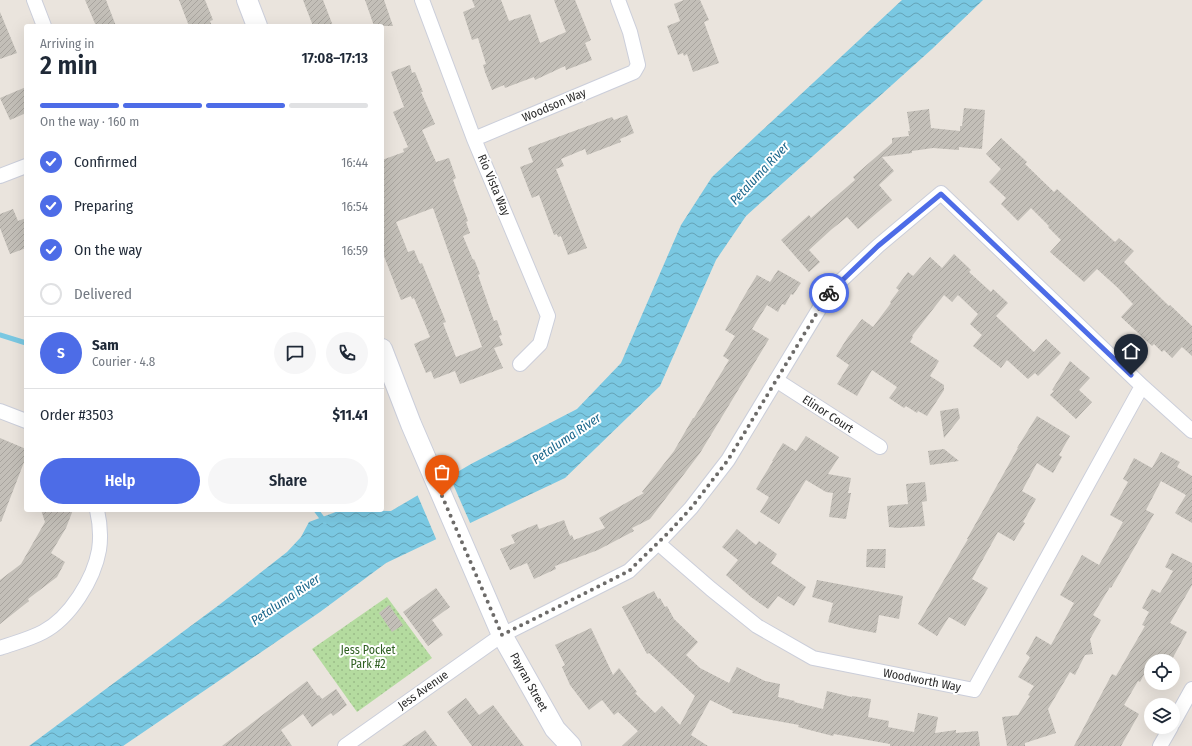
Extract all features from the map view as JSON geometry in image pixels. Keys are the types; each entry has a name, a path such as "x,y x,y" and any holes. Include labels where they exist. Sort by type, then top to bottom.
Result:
{"main road":[{"path":"247,0 256,24"},
{"name":"Payran Street","path":"384,354 411,424 502,635 555,729 571,746"}],"street":[{"path":"34,0 43,24"},
{"name":"Rio Vista Way","path":"422,0 474,139 548,316 540,344 520,364"},
{"name":"Woodson Way","path":"474,139 634,72 638,65 630,32 618,0"},
{"path":"0,176 24,167"},
{"name":"Jess Avenue","path":"345,746 502,635 629,571 691,508 728,460 830,291 878,246 941,194 1142,386"},
{"name":"Elinor Court","path":"776,380 880,447"},
{"path":"1142,386 1192,431"},
{"name":"Woodworth Way","path":"658,543 711,590 756,626 813,658 974,690 1142,386"},
{"path":"0,411 24,420"},
{"path":"0,648 44,632 64,616 79,597 91,575 98,550 100,522 98,512"},
{"path":"1180,710 1192,689"},
{"path":"1160,746 1167,734"}],"green space":[{"name":"Jess Pocket Park #2","path":"387,597 432,658 357,712 312,649"}],"water":[{"name":"Petaluma River","path":"902,0 983,0 932,49 746,216 716,260 660,386 565,478 386,563 320,612 123,746 29,746 219,605 287,552 301,537 309,522 336,512 391,511 471,464 577,409 621,363 681,225 712,177"}],"pier":[{"path":"449,475 471,525 437,541 417,494"}],"building":[{"path":"85,0 106,0 115,24 95,24"},
{"path":"179,0 205,0 213,20 210,21 211,24 188,24"},
{"path":"303,0 323,0 332,24 312,24"},
{"path":"365,0 384,0 393,26 373,24"},
{"path":"472,0 501,0 509,21 530,14 540,43 566,32 554,0 575,0 591,40 585,43 592,60 566,70 565,66 535,80 534,77 505,88 504,85 492,90 483,65 486,64 478,38 472,40 463,12 475,7"},
{"path":"684,0 700,0 709,20 704,22 719,63 693,72 687,54 684,56 683,53 678,55 667,26 680,21 674,4"},
{"path":"0,12 17,53 0,59"},
{"path":"410,65 412,73 415,72 423,92 421,92 435,124 422,130 436,162 449,158 456,178 453,180 468,221 466,222 470,233 463,236 480,274 478,275 494,321 497,320 502,335 499,336 503,345 494,348 503,368 460,384 455,371 434,379 431,371 426,373 414,344 430,337 414,298 412,299 411,296 401,300 384,256 384,159 404,152 403,149 408,147 393,112 404,107 391,72","holes":["433,208 482,347 456,357 443,323 446,322 422,263 420,264 414,250 408,252 396,222"]},
{"path":"24,88 24,114 10,120 0,98"},
{"path":"964,108 985,110 982,149 959,147 959,150 933,148 912,151 912,153 882,157 894,171 879,185 892,200 858,229 847,217 832,229 809,250 820,262 809,272 781,240 809,215 811,218 855,180 853,177 892,143 892,138 909,136 908,131 910,131 907,112 929,109 931,128 960,131"},
{"path":"627,115 634,133 620,139 621,142 587,155 585,149 561,159 564,166 556,169 587,248 568,255 561,236 558,237 557,234 554,235 539,195 532,198 520,167 533,162 528,148 612,117 614,120"},
{"path":"1001,138 1027,162 1025,164 1054,192 1057,189 1115,242 1119,238 1134,251 1124,262 1192,326 1192,356 1182,347 1172,358 1164,350 1162,352 1154,344 1152,346 1121,317 1133,304 1118,288 1097,269 1084,282 1050,252 1061,240 1031,208 1018,221 1001,204 1006,198 989,182 1001,169 986,154"},
{"path":"13,209 18,221 24,219 24,249 10,254 0,228 0,214"},
{"path":"954,254 971,270 969,272 991,292 993,289 1008,303 996,316 1034,352 1046,339 1061,353 1038,376 1035,373 1028,379 1007,360 1001,368 973,346 982,335 970,324 978,314 958,295 952,302 944,295 912,336 913,337 910,342 939,361 930,376 944,385 944,390 927,416 918,411 917,413 906,406 904,408 889,398 897,387 872,370 857,396 837,384 849,365 836,356 862,319 873,327 891,303 890,302 899,290 896,288 908,272 913,276 930,257 942,268"},
{"path":"778,270 801,283 793,295 791,294 785,305 782,304 778,312 767,305 752,329 769,339 700,453 650,519 632,528 634,531 598,550 555,566 556,569 534,579 527,563 510,570 500,549 515,543 511,535 537,524 539,529 564,520 570,536 572,535 574,540 605,528 599,518 644,493 642,492 674,451 729,360 723,356 735,336 725,330 746,293 757,275 770,282"},
{"path":"1070,361 1090,378 1079,390 1092,402 1076,419 1050,395 1054,391 1052,390"},
{"path":"958,408 960,418 944,438 940,411"},
{"path":"1037,416 1070,436 1059,455 1062,457 1053,473 1037,463 1022,491 1036,499 1023,522 1025,523 1014,541 998,532 972,579 988,588 965,626 949,617 937,636 918,624 968,539 1017,448"},
{"path":"806,436 839,457 828,474 851,478 848,493 851,493 846,519 829,517 833,493 826,492 806,480 779,524 760,512 769,497 756,489 772,461 783,443 796,451"},
{"path":"0,438 24,448 24,462 1,522"},
{"path":"944,449 959,461 930,465 928,451"},
{"path":"1161,452 1180,462 1177,467 1192,476 1192,523 1175,513 1186,495 1161,481 1146,510 1154,514 1111,588 1110,587 1093,615 1101,620 1090,639 1093,654 1085,655 1075,675 1070,672 1048,709 1056,733 1025,743 1025,746 1007,746 1002,717 1018,715 1030,696 1028,695 1034,686 1018,677 1030,657 1026,654 1036,636 1051,645 1074,603 1060,595 1082,555 1099,565 1112,542 1123,522 1110,515 1128,482 1123,479 1134,458 1152,468"},
{"path":"925,482 927,501 922,502 925,526 898,528 889,527 887,506 908,504 906,484"},
{"path":"42,512 72,512 66,528 51,553 65,562 57,577 28,599 29,601 0,624 0,580 21,564 45,522"},
{"path":"737,529 756,545 759,541 777,554 771,563 806,587 794,606 778,596 768,609 751,597 726,575 738,560 722,547"},
{"path":"867,549 886,549 885,568 866,567"},
{"path":"1172,553 1192,563 1192,585 1170,623 1187,632 1175,654 1144,654 1144,674 1140,682 1138,681 1124,705 1139,714 1121,746 1074,746 1112,674 1116,676 1145,626 1142,625 1149,612 1142,608 1152,589 1160,593 1173,571 1165,567"},
{"path":"817,580 903,596 899,619 879,615 876,633 828,622 833,603 812,597"},
{"path":"436,588 450,607 432,620 443,635 428,646 403,612"},
{"path":"654,591 658,599 660,598 665,607 667,606 674,619 698,642 686,655 700,668 729,683 737,667 765,681 780,684 778,697 823,709 827,691 852,697 871,699 868,717 889,721 888,727 914,732 918,713 938,717 935,733 956,730 956,733 978,731 980,746 890,746 890,744 834,734 833,736 798,727 799,725 732,713 733,711 710,700 691,735 708,746 622,746 638,731 618,712 614,715 602,700 589,710 570,685 562,667 565,665 555,645 591,628 613,675 619,668 637,692 635,693 655,713 662,706 680,725 695,696 649,653 647,654 622,607"},
{"path":"389,605 403,625 392,632 379,613"},
{"path":"307,681 322,699 336,689 347,705 333,716 331,713 312,727 303,714 281,730 292,746 222,746"},
{"path":"466,698 479,715 493,705 524,746 472,746 447,712"},
{"path":"425,730 437,746 402,746"}],"waterway":[{"path":"0,335 24,342"},
{"path":"318,512 325,522"}],"way so far":[{"path":"442,496 502,635 629,571 691,508 728,460 829,293"}],"route":[{"path":"829,293 878,246 941,194 1131,375"}]}
